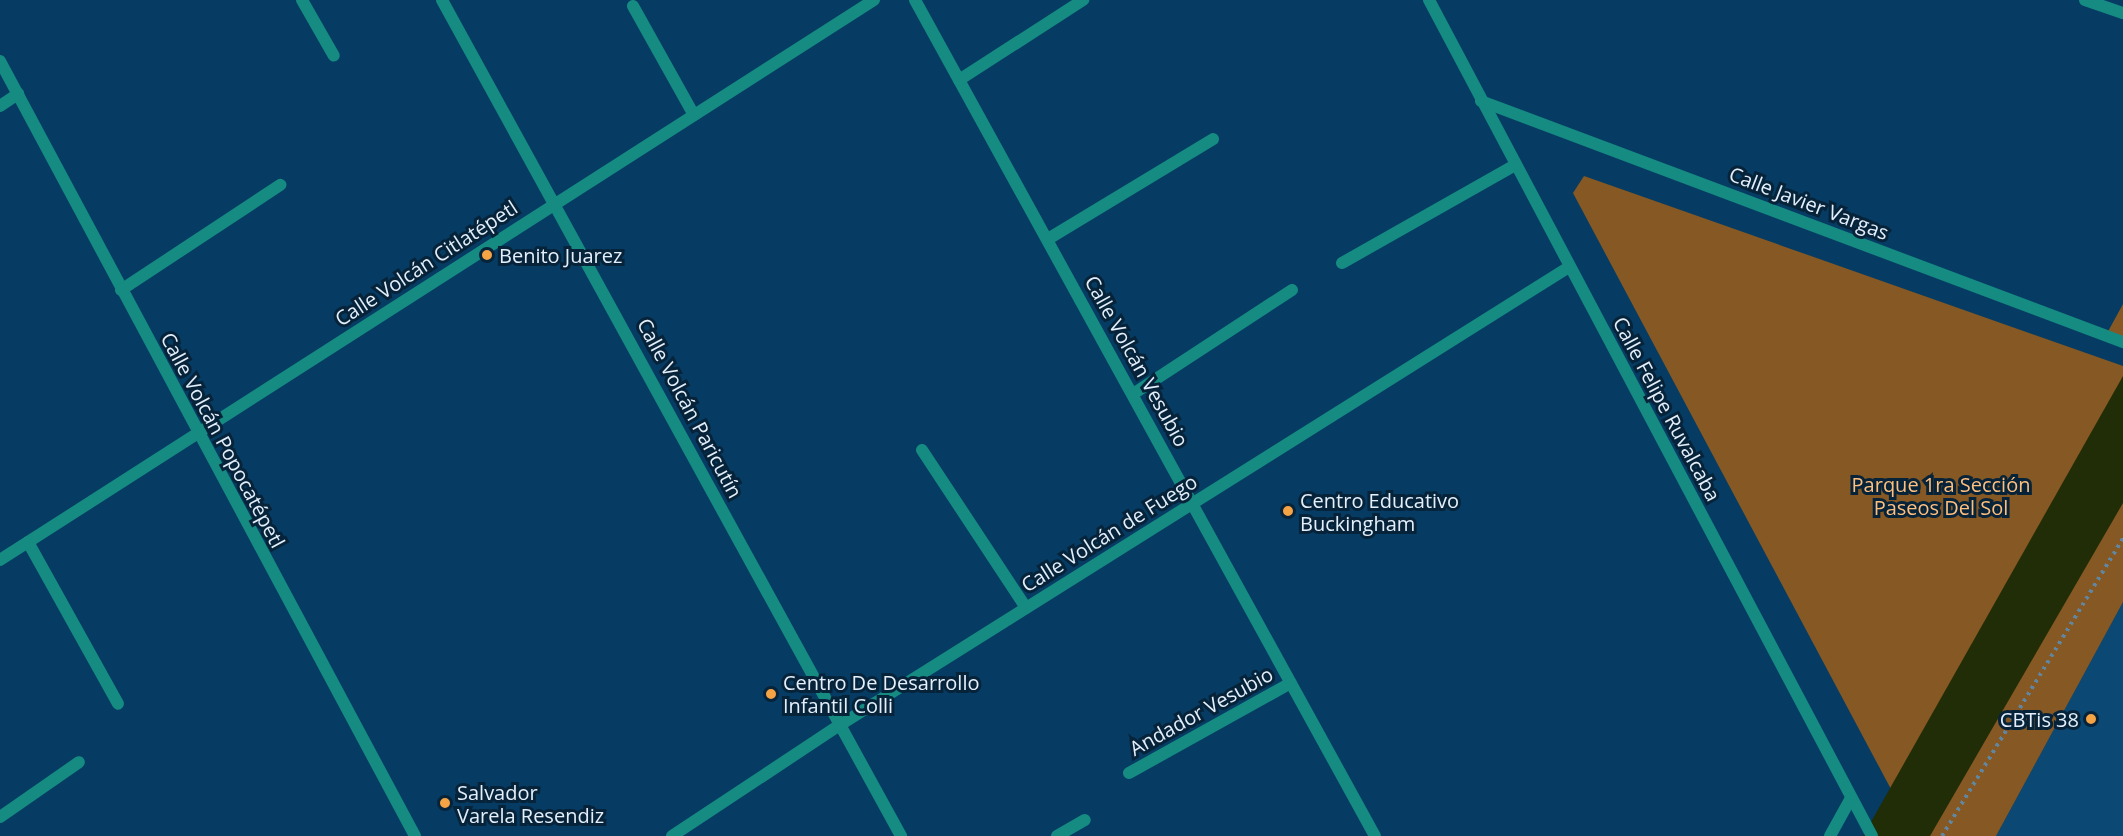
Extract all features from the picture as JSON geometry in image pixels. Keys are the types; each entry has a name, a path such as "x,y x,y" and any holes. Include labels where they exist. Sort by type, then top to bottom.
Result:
{"street":[{"path":"302,0 334,56"},
{"name":"Calle Volcán Paricutín","path":"442,0 556,202 902,836"},
{"name":"Calle Volcán Citlatépetl","path":"0,560 874,0"},
{"name":"Calle Volcán Vesubio","path":"915,0 1194,503 1375,836"},
{"path":"959,81 1083,0"},
{"name":"Calle Felipe Ruvalcaba","path":"1429,0 1872,836"},
{"path":"2085,0 2123,13"},
{"path":"633,6 694,115"},
{"name":"Calle Volcán Popocatépetl","path":"0,61 197,434 415,836"},
{"path":"0,106 18,94"},
{"name":"Calle Javier Vargas","path":"1482,101 2123,342"},
{"path":"1048,239 1214,139"},
{"path":"1342,263 1515,165"},
{"path":"121,290 280,185"},
{"name":"Calle Volcán de Fuego","path":"672,836 840,725 1569,267"},
{"path":"1133,394 1292,290"},
{"path":"922,450 1026,608"},
{"path":"28,542 118,704"},
{"name":"Andador Vesubio","path":"1129,773 1291,683"},
{"path":"0,817 79,762"},
{"path":"1830,836 1851,798"},
{"path":"1057,836 1085,820"}],"path":[{"path":"1942,836 2123,538"}],"shaded area":[{"path":"2123,376 2123,503 1930,836 1863,836"},
{"name":"CBTis 38","path":"2123,602 2123,836 1996,836"}],"green space":[{"name":"Parque 1ra Sección Paseos Del Sol","path":"1584,176 2123,366 2123,602 1996,836 1916,836 1573,193"},
{"path":"2123,304 2123,342 2105,337"}],"place":[{"name":"Benito Juarez","path":"487,255"},
{"name":"Centro Educativo Buckingham","path":"1288,511"},
{"name":"Centro De Desarrollo Infantil Colli","path":"771,694"},
{"name":"CBTis 38","path":"2091,719"},
{"name":"Salvador Varela Resendiz","path":"445,803"}]}
